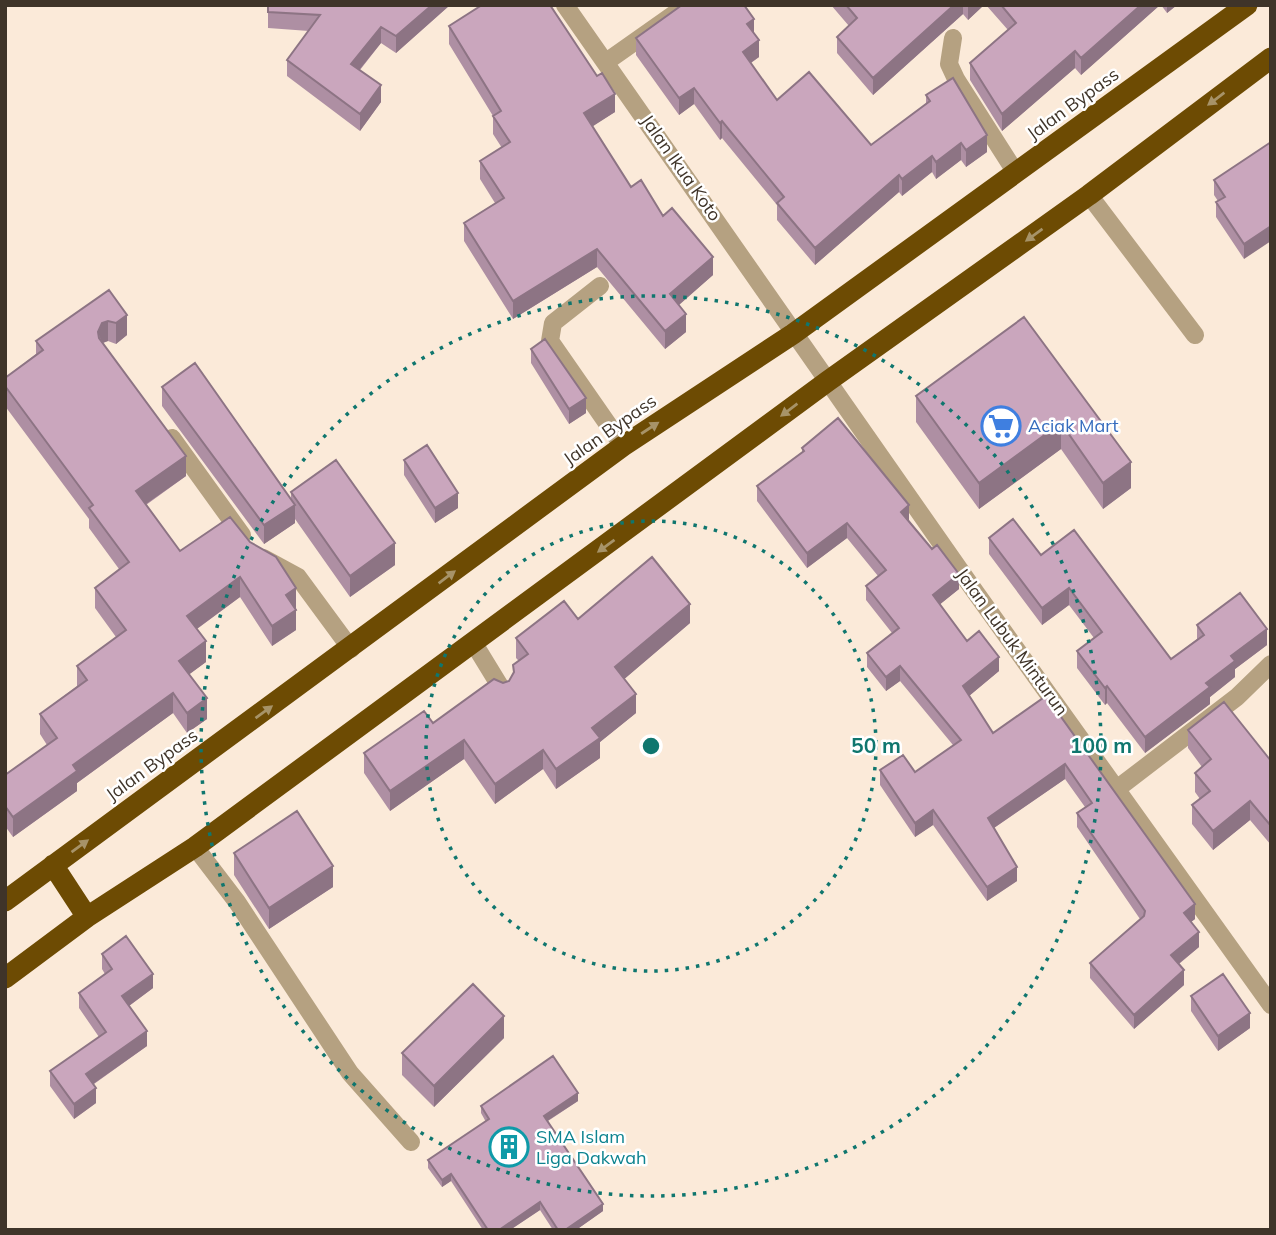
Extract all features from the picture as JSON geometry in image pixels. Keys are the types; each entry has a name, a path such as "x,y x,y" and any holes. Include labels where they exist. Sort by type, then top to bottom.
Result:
{"highway":[{"name":"Jalan Bypass","path":"5,901 624,446 793,334 1247,5"},
{"path":"5,978 87,917 195,846 828,381 1089,195 1271,58"},
{"path":"53,864 87,917"}],"street":[{"name":"Jalan Ikua Koto","path":"565,5 828,381"},
{"path":"606,62 687,5"},
{"path":"953,38 949,64 956,79 1016,173"},
{"path":"1089,195 1195,335"},
{"path":"600,286 552,323 550,341 624,446"},
{"name":"Jalan Lubuk Minturun","path":"828,381 1271,1005"},
{"path":"164,428 256,553 298,577 351,649"},
{"path":"473,642 503,691"},
{"path":"1118,788 1237,696 1271,664"},
{"path":"195,846 237,902 349,1073 411,1142"}],"building":[{"path":"268,5 432,5 396,36 381,27 351,64 381,85 360,114 287,60 320,15 268,12"},
{"path":"482,5 550,5 597,76 602,73 615,94 584,113 631,187 641,180 663,216 672,208 713,257 670,294 686,314 665,331 597,249 513,301 464,223 504,198 480,161 510,142 493,116 501,111 449,26"},
{"path":"682,5 744,5 754,19 747,24 759,40 743,52 777,100 809,72 871,145 930,101 926,95 953,78 987,135 966,150 961,143 936,162 932,156 902,179 899,175 815,248 777,203 784,197 722,121 720,123 694,88 679,98 636,38"},
{"path":"846,5 954,5 873,78 837,37 857,18"},
{"path":"1001,5 1141,5 1081,58 1075,51 1002,114 970,63 1016,23"},
{"path":"1271,142 1271,226 1244,244 1216,202 1225,197 1214,180"},
{"path":"109,290 127,315 116,323 102,323 98,332 99,338 186,456 136,491 180,551 230,517 250,542 276,557 296,588 286,595 296,610 272,626 240,577 187,616 206,641 179,661 207,698 187,713 173,693 73,765 77,771 13,817 5,806 5,775 57,738 40,714 87,680 77,666 126,630 95,588 129,562 89,508 93,505 5,386 5,378 43,350 36,341"},
{"name":"Aciak Mart","path":"1024,317 1131,462 1103,483 1061,423 979,483 916,396"},
{"path":"545,339 586,398 569,409 531,349"},
{"path":"195,363 295,505 264,525 162,387"},
{"path":"838,418 909,505 901,512 932,549 937,545 959,574 933,595 967,641 979,631 999,657 963,686 993,733 1046,696 1195,904 1184,913 1199,932 1171,955 1184,970 1134,1015 1090,963 1144,916 1145,911 1077,813 1092,803 1065,764 988,818 1017,867 987,887 933,810 915,823 880,770 903,755 915,772 961,740 900,666 886,677 867,653 899,628 866,586 886,570 847,523 807,553 757,486 804,451 802,448"},
{"path":"427,445 458,493 435,508 404,460"},
{"path":"336,460 395,543 350,576 291,492"},
{"path":"1013,519 1041,555 1074,530 1171,659 1204,635 1197,625 1240,593 1267,629 1231,656 1235,661 1206,683 1210,687 1145,737 1077,651 1102,632 1069,588 1042,608 989,538"},
{"path":"652,557 690,604 615,667 636,694 592,728 600,738 556,769 543,750 495,784 464,740 390,791 364,753 424,711 433,723 494,679 503,683 509,681 514,672 513,665 528,654 516,638 564,601 578,619"},
{"path":"1224,702 1271,761 1271,826 1250,801 1213,831 1192,805 1210,791 1195,773 1211,759 1188,730"},
{"path":"297,811 333,866 269,908 234,853"},
{"path":"126,936 153,974 122,996 147,1031 86,1074 96,1088 74,1104 50,1071 106,1032 79,993 112,969 102,954"},
{"path":"1223,974 1250,1013 1218,1036 1191,996"},
{"path":"473,984 504,1016 434,1086 402,1053"},
{"name":"SMA Islam Liga Dakwah","path":"553,1056 578,1093 544,1116 603,1204 565,1230 558,1230 540,1202 499,1230 488,1230 451,1174 442,1180 428,1160 489,1119 481,1106"}],"place":[{"name":"Aciak Mart","path":"1001,426"},
{"name":"SMA Islam Liga Dakwah","path":"509,1147"}]}
